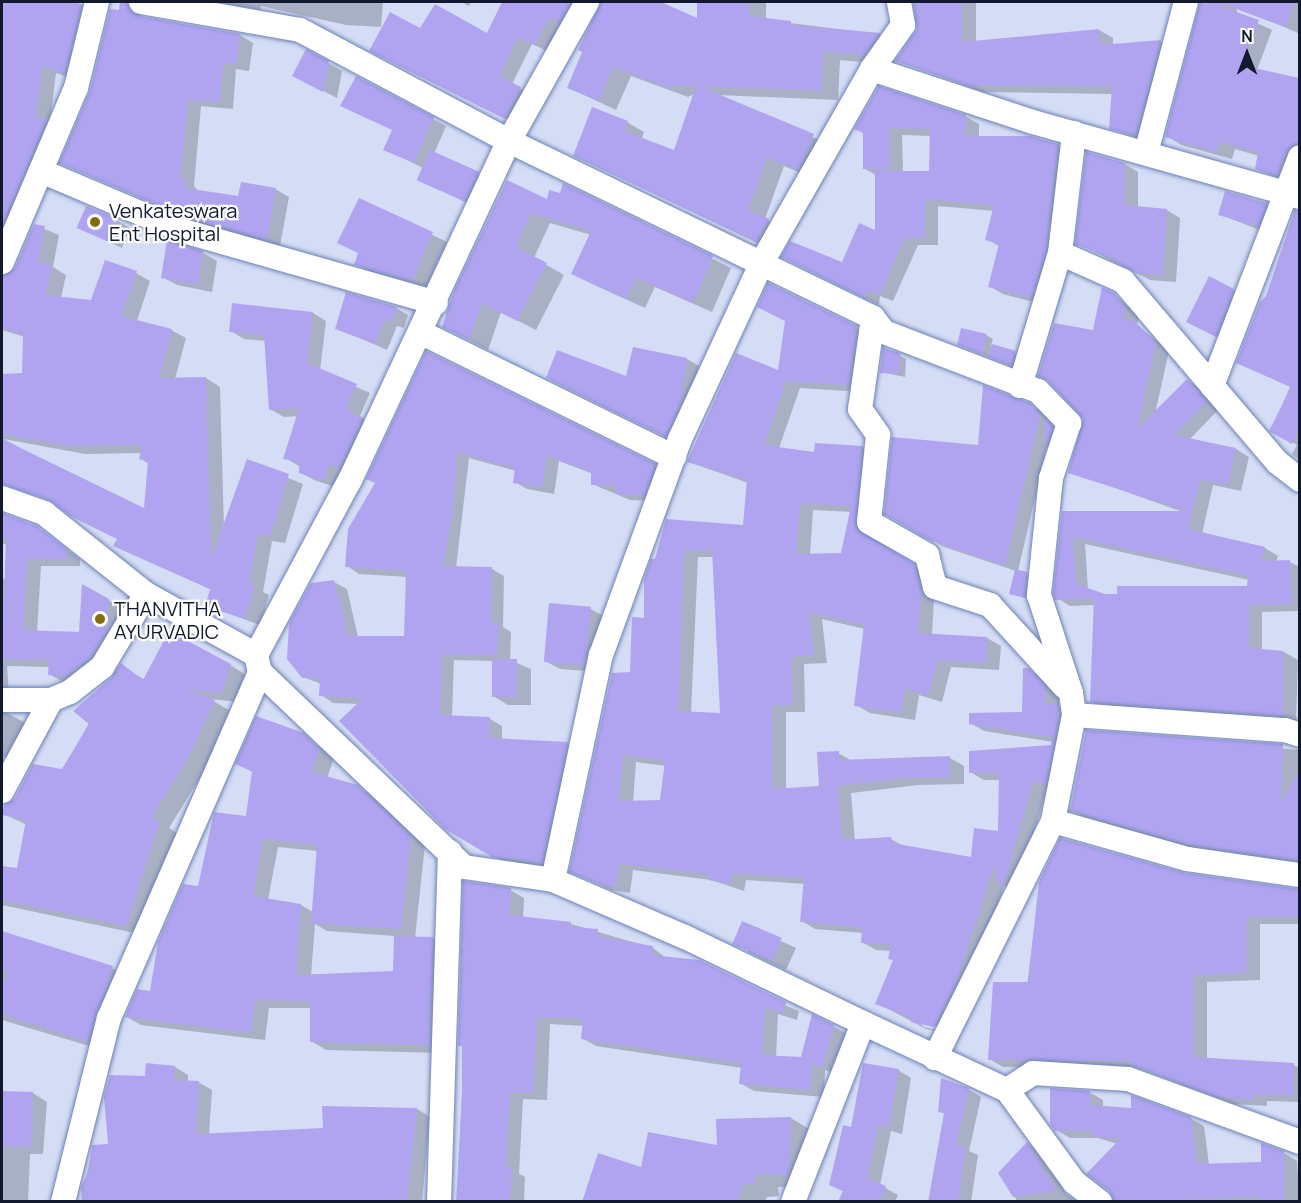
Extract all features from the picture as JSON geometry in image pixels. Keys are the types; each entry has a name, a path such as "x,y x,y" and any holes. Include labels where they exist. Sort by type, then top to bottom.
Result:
{"street":[{"path":"2,262 76,88 97,2"},
{"path":"141,2 300,30 509,141 762,262 873,318 884,332 1038,391 1069,423 1051,478 1039,595 1073,704 1053,821 934,1058"},
{"path":"63,1202 109,1018 258,663 422,333 509,141 587,2"},
{"path":"553,880 601,655 674,457 762,262 872,69 903,25 899,2"},
{"path":"1146,153 1186,2"},
{"path":"872,69 1074,133 1294,195"},
{"path":"1020,386 1060,253 1074,133"},
{"path":"1212,386 1294,195 1299,157"},
{"path":"41,171 180,230 436,303"},
{"path":"1060,253 1123,281 1277,462 1299,478"},
{"path":"873,318 860,409 878,435 869,522 927,555 934,587 990,605 1073,704 1286,730 1299,735"},
{"path":"422,333 674,457"},
{"path":"2,498 44,513 146,596 258,663 464,867 553,880 685,937 934,1058 1007,1090 1074,1182 1100,1202"},
{"path":"2,700 51,700 70,692 102,667 146,596"},
{"path":"2,788 51,700"},
{"path":"1053,821 1187,858 1299,875"},
{"path":"439,1202 450,852"},
{"path":"793,1202 863,1023"},
{"path":"1007,1090 1033,1072 1128,1079 1299,1142"}],"building":[{"path":"2,2 75,2 82,5 65,74 42,66 36,117 47,119 2,227"},
{"path":"120,2 127,2 131,12 139,16 240,34 236,65 223,63 220,102 188,100 180,179 187,180 185,188 238,196 241,182 276,188 267,240 185,217 59,163 90,91 110,9 119,10"},
{"path":"502,2 571,2 559,23 549,17 535,45 518,38 499,76 521,87 505,119 369,51 390,12 420,28 435,4 487,33"},
{"path":"601,2 661,2 697,18 697,2 749,2 749,16 791,21 791,25 880,33 865,55 823,51 821,91 699,86 814,134 798,170 767,157 748,210 769,219 757,242 573,156 592,107 628,121 624,131 674,150 696,86 672,85 671,89 613,67 599,101 567,88 582,52 578,50"},
{"path":"913,2 962,2 962,42 1099,29 1100,45 1161,40 1136,135 1109,129 1112,86 967,85 895,61 917,29"},
{"path":"1200,2 1295,2 1285,27 1223,4 1222,7 1259,20 1241,65 1299,78 1298,143 1287,151 1277,176 1255,169 1258,152 1220,142 1217,152 1165,137"},
{"path":"306,49 329,61 323,92 292,76"},
{"path":"356,76 434,117 414,163 383,150 392,130 340,106"},
{"path":"879,86 966,115 965,136 1030,136 1058,144 1046,250 1032,298 988,287 999,244 985,240 994,205 925,199 925,238 904,238 880,295 867,290 866,299 781,257 790,241 842,262 859,223 875,230 875,171 929,171 930,129 889,128 890,169 863,169 863,133 854,129"},
{"path":"430,150 479,172 466,202 417,180"},
{"path":"1086,152 1125,163 1125,205 1167,209 1163,275 1135,273 1109,257 1075,244"},
{"path":"507,180 547,199 549,190 560,193 563,183 713,256 693,303 636,278 626,299 571,274 591,231 531,213 516,247 547,263 517,321 482,303 469,340 442,327 454,291"},
{"path":"1225,191 1267,203 1260,227 1218,215"},
{"path":"359,198 433,232 412,281 354,265 358,253 337,243"},
{"path":"86,206 117,219 108,241 77,228"},
{"path":"1295,210 1299,211 1299,429 1292,444 1269,431 1291,387 1236,363 1260,302 1266,296"},
{"path":"34,224 45,226 38,262 53,265 45,295 91,300 105,260 137,271 121,316 172,329 159,378 206,377 211,559 247,459 289,474 270,536 258,534 249,583 255,585 245,618 205,607 210,589 113,546 117,539 70,516 49,500 2,484 2,439 144,508 148,461 139,459 142,445 69,446 2,434 2,374 22,373 23,334 2,328 2,276 15,268"},
{"path":"167,240 203,251 198,284 161,278"},
{"path":"1209,276 1234,289 1216,337 1186,322"},
{"path":"768,283 857,326 849,385 786,381 764,445 814,452 815,443 863,446 856,528 915,564 921,590 918,633 987,637 986,663 938,660 928,695 905,688 901,713 854,706 864,625 809,612 814,655 791,657 792,705 772,705 772,789 819,786 817,752 839,751 839,760 950,756 950,777 904,778 837,786 842,840 891,837 892,843 971,857 974,828 998,831 999,773 969,773 969,751 1051,745 1052,737 969,724 969,713 1022,712 1023,668 1029,668 1046,687 1045,704 1058,704 1060,715 1046,784 1033,781 1004,884 997,883 995,863 955,986 934,1027 911,1022 912,1018 875,1004 893,960 888,959 891,945 861,943 862,927 800,922 804,878 732,873 730,884 708,880 710,874 620,864 616,886 596,883 569,872 612,673 630,672 632,617 644,618 644,579 651,559 655,559 666,519 743,525 747,480 687,462 736,353 778,370 785,321 757,307","holes":["800,503 851,506 841,553 796,554","684,550 712,550 720,713 678,711","623,755 665,761 660,800 619,801"]},
{"path":"1102,287 1114,293 1126,307 1124,319 1134,321 1156,343 1137,429 1187,379 1207,401 1174,435 1236,448 1228,485 1200,479 1188,529 1265,547 1261,561 1290,560 1292,604 1249,605 1249,648 1283,651 1283,716 1090,702 1094,598 1055,600 1053,593 1062,511 1187,511 1068,473 1083,419 1048,381 1038,376 1054,323 1093,330","holes":["1073,537 1248,576 1247,586 1117,586 1117,594 1105,594 1076,584"]},
{"path":"346,292 397,307 392,322 385,320 375,344 335,329"},
{"path":"232,303 313,312 307,363 357,384 346,408 352,410 350,414 363,418 340,468 329,464 324,481 299,473 299,462 283,459 299,408 269,410 264,335 229,332"},
{"path":"961,328 987,334 982,354 957,345"},
{"path":"992,344 1016,351 1011,366 988,357"},
{"path":"633,347 687,358 680,405 666,437 546,378 557,350 626,376"},
{"path":"883,348 900,353 899,374 880,373"},
{"path":"426,351 656,464 645,495 616,494 616,485 591,485 591,472 547,456 542,488 513,483 515,468 457,452 453,508 443,566 492,567 491,623 499,623 497,655 442,654 440,715 490,717 489,738 568,742 542,864 513,857 513,860 492,857 445,829 339,721 363,698 319,696 320,678 302,678 287,659 289,623 311,583 334,580 348,636 404,636 406,571 345,567 348,529 375,483 366,479"},
{"path":"983,385 1030,403 1040,414 1005,566 929,540 884,514 892,437 978,445"},
{"path":"1044,418 1053,427 1046,448"},
{"path":"2,513 37,526 67,549 67,559 27,559 23,630 79,632 82,584 109,599 107,631 91,657 67,676 48,675 49,660 2,659 6,538 2,538"},
{"path":"1015,569 1027,572 1025,598 1009,594"},
{"path":"549,603 591,607 586,665 544,662"},
{"path":"169,631 231,664 222,693 186,689 215,700 188,758 151,818 160,821 126,926 2,900 2,866 17,868 26,820 2,815 4,805 15,798 33,764 62,769 89,724 73,711 111,678 121,663 143,680"},
{"path":"492,659 517,659 517,697 492,697"},
{"path":"256,716 304,733 320,749 311,772 358,785 411,836 401,929 311,923 317,845 263,839 253,896 301,904 296,975 393,971 394,936 433,937 430,1045 310,1042 310,1001 255,1000 251,1033 125,1017 137,989 150,991 158,942 183,884 198,886 214,812 246,816 252,771 235,764"},
{"path":"1086,730 1283,744 1281,804 1299,770 1299,861 1190,845 1070,811"},
{"path":"1060,838 1185,873 1299,889 1299,917 1247,917 1247,973 1194,975 1194,1057 1294,1063 1293,1096 1254,1094 1254,1100 1218,1097 1131,1065 1131,1061 988,1060 993,982 1028,982 1039,882"},
{"path":"463,881 511,888 509,915 571,922 571,927 598,929 598,936 653,946 652,955 699,960 786,1002 783,1013 765,1008 762,1055 801,1057 812,1014 834,1025 823,1067 812,1064 810,1090 739,1084 741,1063 581,1039 583,1019 537,1017 533,1093 510,1092 506,1167 512,1168 510,1202 456,1202 462,1096 462,1046 458,1046"},
{"path":"742,921 782,938 772,961 732,944"},
{"path":"2,931 113,966 88,1042 2,1014 2,989 8,974 2,971"},
{"path":"146,1063 175,1066 174,1080 199,1081 196,1134 323,1128 322,1106 417,1108 407,1202 82,1202 81,1187 89,1170 92,1145 108,1144 104,1097 110,1075 145,1076"},
{"path":"863,1063 899,1069 889,1127 878,1125 867,1178 886,1186 879,1202 838,1202 843,1191 829,1185 843,1125 851,1127"},
{"path":"941,1078 969,1088 956,1145 966,1147 958,1202 928,1202 944,1113 938,1112"},
{"path":"1050,1088 1090,1091 1090,1105 1131,1108 1131,1095 1191,1117 1197,1164 1261,1162 1261,1143 1284,1151 1284,1202 1259,1202 1259,1197 1114,1202 1109,1191 1086,1174 1121,1138 1092,1137 1093,1131 1055,1131 1050,1124"},
{"path":"2,1091 33,1092 31,1147 2,1146"},
{"path":"791,1117 789,1174 755,1174 756,1184 743,1184 738,1202 582,1202 598,1153 641,1167 648,1132 717,1145 716,1119"},
{"path":"1027,1142 1056,1191 1013,1197 998,1173"}],"place":[{"name":"Venkateswara Ent Hospital","path":"95,222"},
{"name":"THANVITHA AYURVADIC","path":"100,619"}]}
